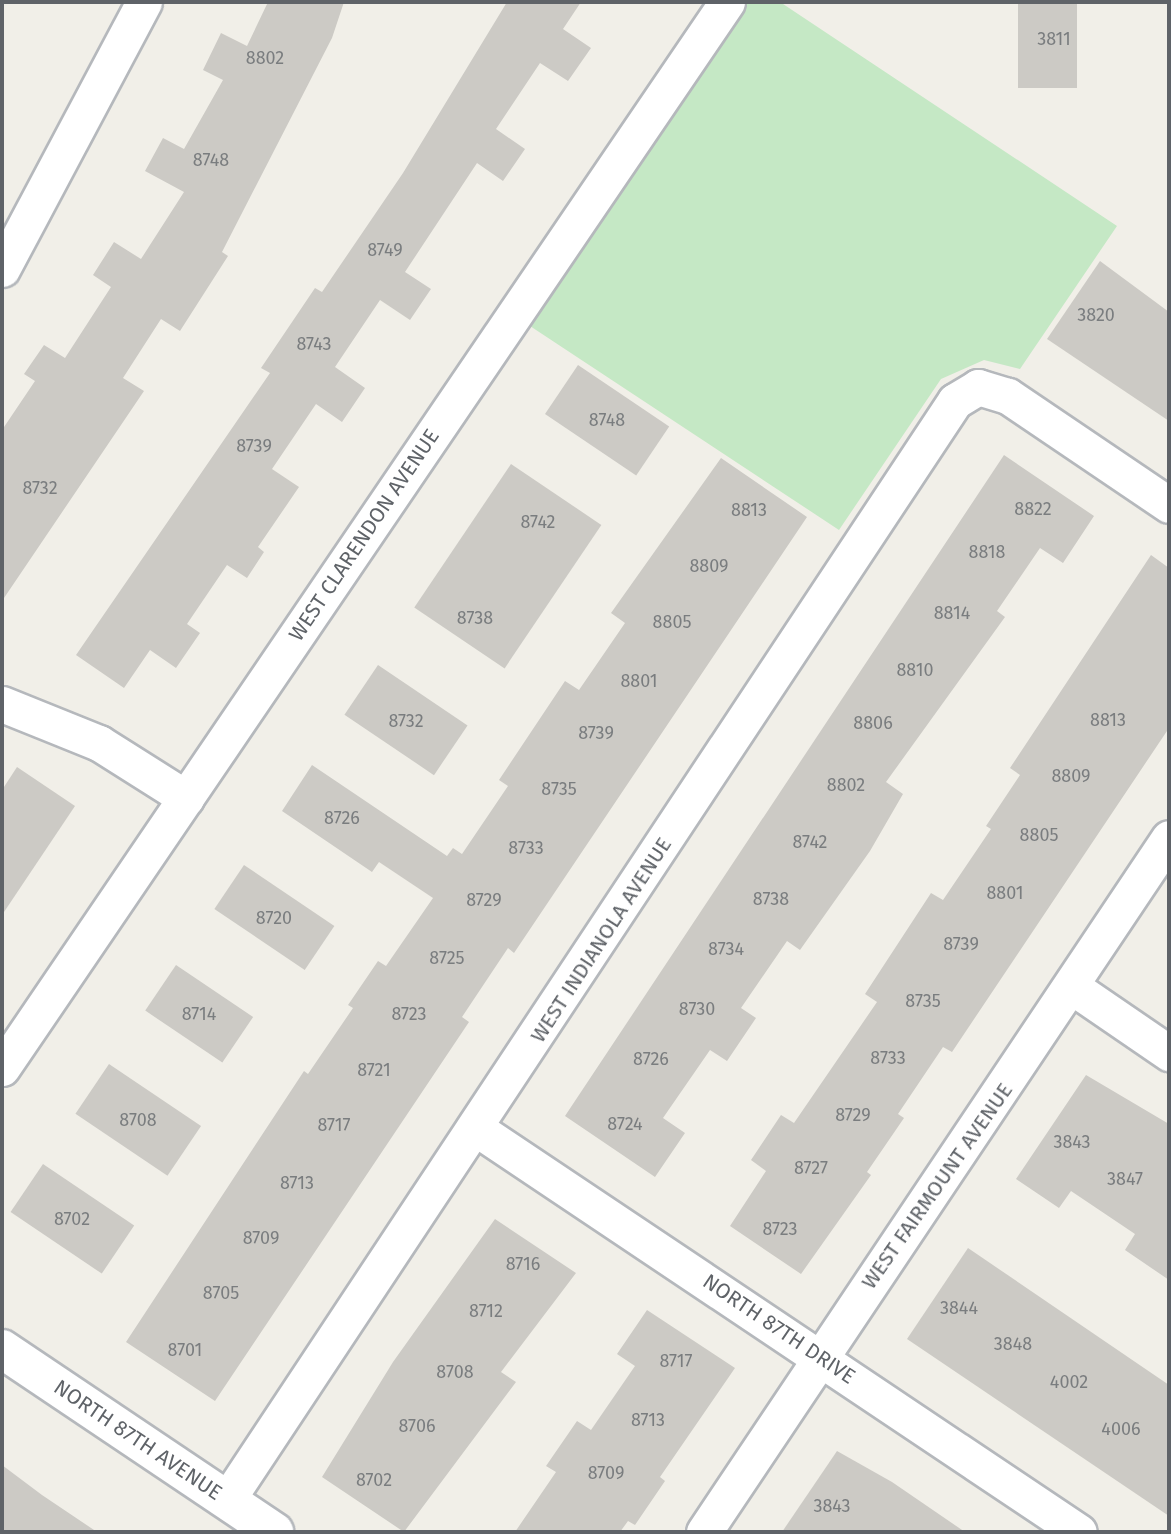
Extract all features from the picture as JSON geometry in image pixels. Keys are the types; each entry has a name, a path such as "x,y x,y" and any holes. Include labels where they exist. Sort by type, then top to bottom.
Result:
{"street":[{"path":"2,269 145,2"},
{"name":"WEST CLARENDON AVENUE","path":"2,1068 727,2"},
{"name":"WEST INDIANOLA AVENUE","path":"227,1500 477,1129 955,401 978,387 1009,396 1169,505"},
{"path":"2,704 99,744 186,798"},
{"name":"WEST FAIRMOUNT AVENUE","path":"704,1532 1169,838"},
{"path":"1071,986 1169,1053"},
{"name":"NORTH 87TH DRIVE","path":"477,1129 820,1356 1079,1532"},
{"name":"NORTH 87TH AVENUE","path":"2,1349 274,1532"}],"green space":[{"path":"743,2 780,2 1117,226 1020,369 984,360 941,379 839,530 530,326"}],"building":[{"path":"268,2 344,2 332,38 222,252 228,256 180,331 161,319 123,378 144,391 2,601 2,430 35,381 24,374 44,345 65,358 111,287 93,275 114,242 141,259 184,192 145,171 163,138 184,149 223,80 203,70 221,33 247,46"},
{"path":"507,2 581,2 563,29 591,48 568,81 540,63 496,129 525,149 503,181 477,163 405,272 431,289 410,320 380,300 335,367 365,388 342,422 316,404 272,469 299,487 258,547 264,552 247,578 227,565 187,624 200,633 176,668 150,650 124,688 76,655 270,373 261,368 315,288 322,292 403,173"},
{"path":"1018,2 1077,2 1077,88 1018,88"},
{"path":"1100,261 1169,312 1169,421 1047,339"},
{"path":"578,365 669,427 636,475 545,414"},
{"path":"1004,455 1094,516 1063,563 1040,548 997,611 1005,617 886,782 903,794 870,851 800,950 787,941 741,1008 756,1018 727,1061 710,1050 663,1118 685,1133 655,1177 565,1116"},
{"path":"721,458 807,517 514,953 508,948 462,1017 469,1022 215,1401 126,1342 304,1071 308,1074 353,1008 348,1005 378,961 386,966 433,898 379,862 372,872 282,811 312,765 447,856 453,848 462,854 508,786 499,780 565,681 579,690 625,623 611,613"},
{"path":"511,464 601,525 505,668 414,607"},
{"path":"1151,555 1169,568 1169,728 952,1052 943,1047 898,1114 904,1118 867,1172 871,1175 801,1274 730,1226 766,1171 751,1160 781,1115 794,1123 877,1002 865,994 931,893 943,900 991,829 986,826 1020,775 1010,768"},
{"path":"378,665 468,725 434,775 344,715"},
{"path":"17,767 75,806 2,915 2,790"},
{"path":"244,865 334,926 305,970 214,909"},
{"path":"176,965 253,1017 222,1063 145,1011"},
{"path":"109,1064 201,1126 167,1176 75,1114"},
{"path":"1086,1075 1169,1124 1169,1280 1125,1250 1135,1234 1071,1191 1059,1208 1016,1179"},
{"path":"43,1164 134,1226 102,1274 11,1212"},
{"path":"495,1219 576,1273 501,1372 516,1382 404,1532 322,1477 393,1362"},
{"path":"968,1248 1169,1385 1169,1516 907,1339"},
{"path":"647,1310 735,1368 660,1477 665,1481 635,1525 628,1521 620,1532 515,1532 556,1472 546,1466 577,1421 591,1430 635,1366 617,1354"},
{"path":"837,1451 892,1482 965,1532 782,1532"},
{"path":"2,1465 42,1495 97,1532 2,1532"}]}
